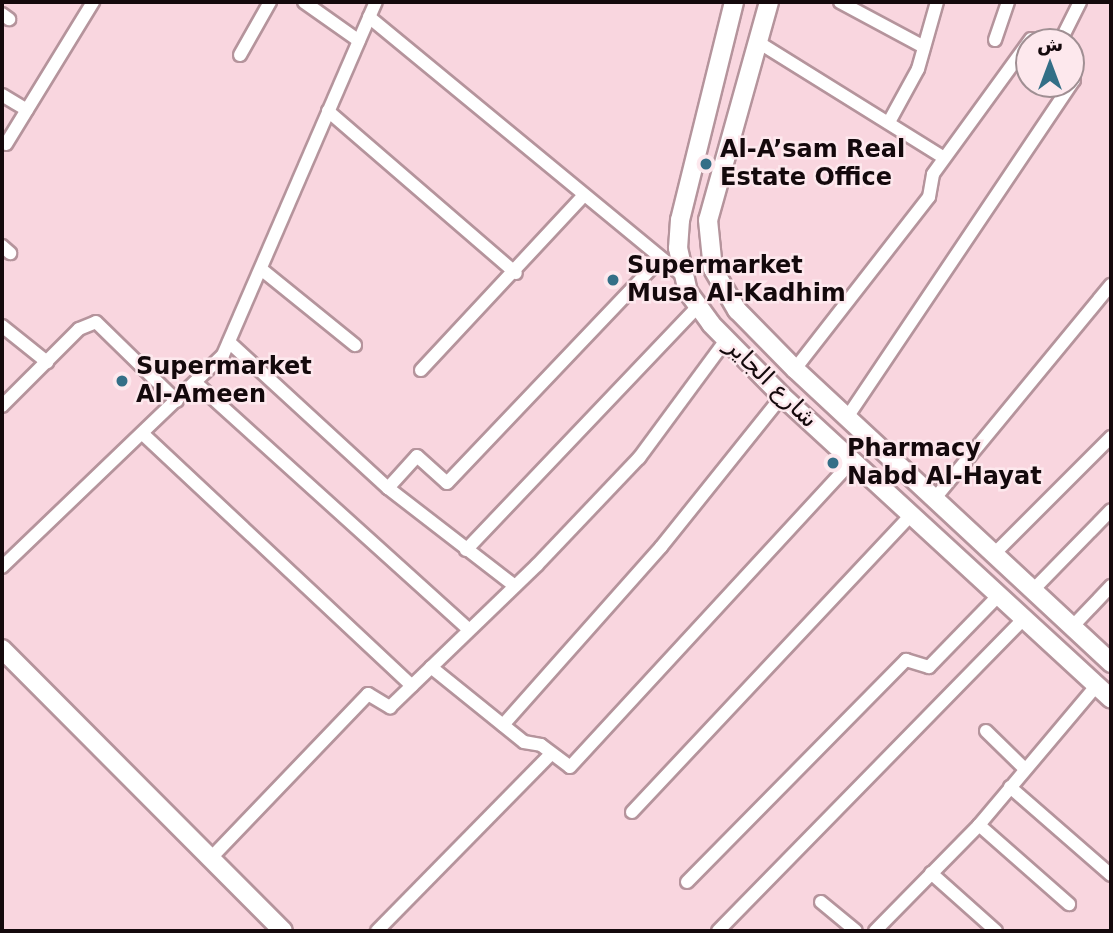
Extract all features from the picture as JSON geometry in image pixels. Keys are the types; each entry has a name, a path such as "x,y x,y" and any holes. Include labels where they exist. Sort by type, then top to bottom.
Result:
{"street":[{"path":"6,144 93,2"},
{"path":"240,55 270,2"},
{"path":"304,2 359,41"},
{"path":"2,567 144,435 223,355 376,2"},
{"name":"شارع الجاير","path":"734,2 685,188 678,248 681,274 698,306 726,340 782,396 1111,699"},
{"name":"شارع الجاير","path":"769,2 708,220 708,245 713,269 737,310 795,369 996,552 1110,661"},
{"path":"841,2 924,47"},
{"path":"889,122 918,69 937,2"},
{"path":"995,40 1008,2"},
{"path":"1067,28 1080,2"},
{"path":"369,17 659,260 681,274"},
{"path":"758,42 944,158"},
{"path":"795,369 929,197 933,174 1015,61"},
{"path":"2,95 27,110"},
{"path":"848,416 1062,98"},
{"path":"328,111 516,273"},
{"path":"421,370 516,273 583,196"},
{"path":"387,488 417,456 447,484 659,260"},
{"path":"261,269 355,345"},
{"path":"936,497 1111,285"},
{"path":"466,550 698,306"},
{"path":"2,406 79,329 96,322 177,401"},
{"path":"2,326 47,362"},
{"path":"209,860 368,694 390,707 515,586 639,458 726,340"},
{"path":"229,342 387,488 515,586"},
{"path":"196,383 469,631"},
{"path":"503,725 661,547 782,396"},
{"path":"144,435 412,686"},
{"path":"996,552 1111,437"},
{"path":"431,667 524,742 541,745 550,755 570,768 852,461"},
{"path":"1034,589 1111,510"},
{"path":"632,813 911,515"},
{"path":"1072,627 1111,586"},
{"path":"687,882 906,660 929,667 999,594"},
{"path":"718,931 1024,618"},
{"path":"2,649 209,860 283,931"},
{"path":"883,929 930,873 979,825 1097,685"},
{"path":"986,731 1025,769"},
{"path":"377,931 550,755"},
{"path":"1010,787 1111,875"},
{"path":"979,825 1069,904"},
{"path":"930,873 996,931"},
{"path":"821,902 856,931"}],"place":[{"name":"Al-A’sam Real Estate Office","path":"706,164"},
{"name":"Supermarket Musa Al-Kadhim","path":"613,280"},
{"name":"Supermarket Al-Ameen","path":"122,381"},
{"name":"Pharmacy Nabd Al-Hayat","path":"833,463"}]}
